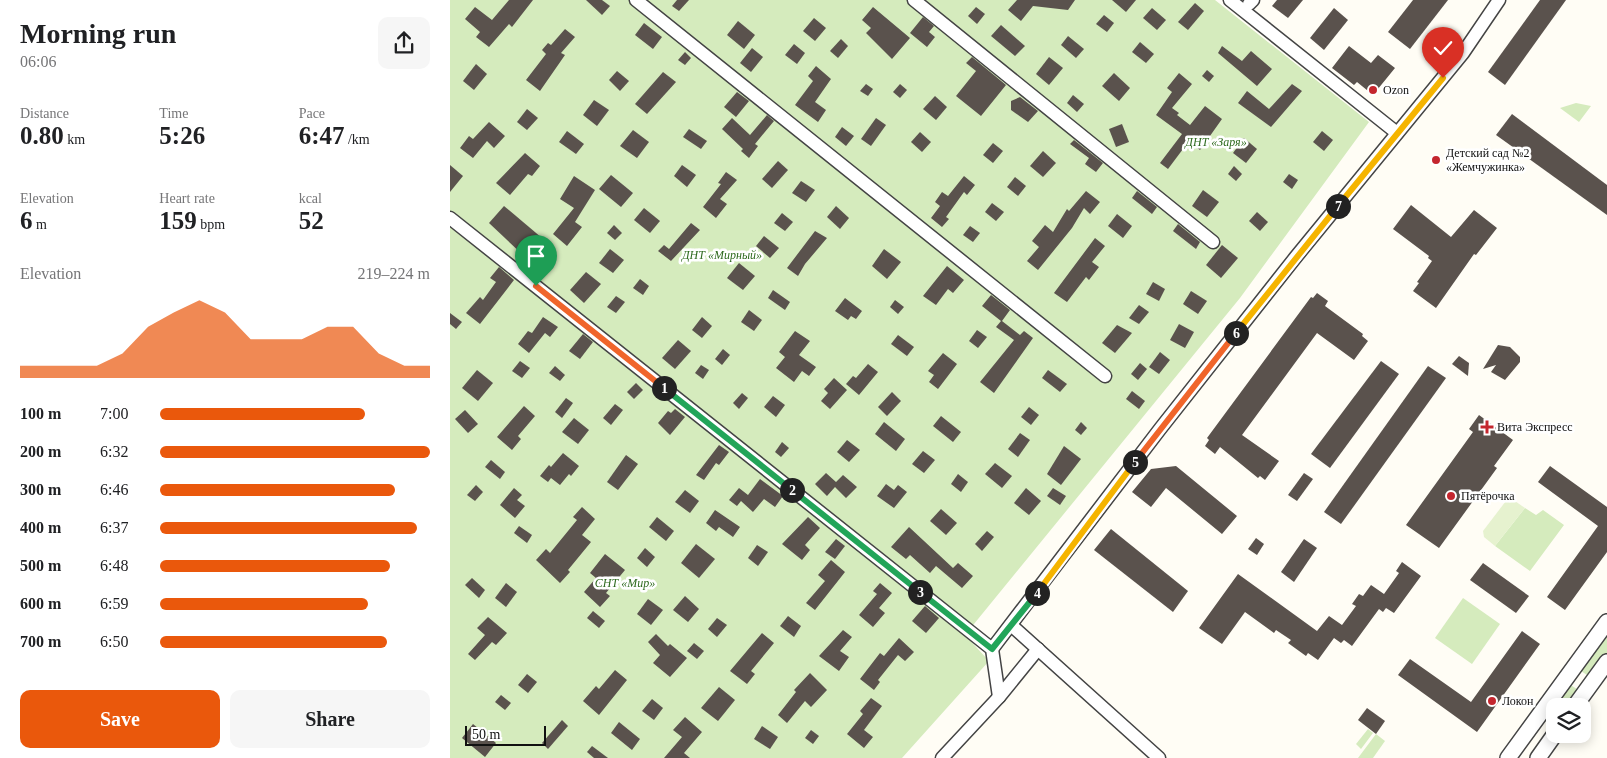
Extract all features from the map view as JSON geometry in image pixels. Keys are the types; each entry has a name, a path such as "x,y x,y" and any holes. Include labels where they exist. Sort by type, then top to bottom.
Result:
{"street":[{"path":"636,0 1105,376"},
{"path":"914,0 1213,242"},
{"path":"1230,0 1397,133"},
{"path":"992,649 1160,429 1463,53 1499,0"},
{"path":"450,218 992,649 999,697"},
{"path":"1508,758 1607,622"},
{"path":"1011,625 1159,758"},
{"path":"942,758 999,697 1038,649"},
{"path":"1581,698 1607,662"},
{"path":"1570,672 1589,687"},
{"path":"1535,721 1546,728"},
{"path":"1538,758 1549,743"}],"green space":[{"path":"450,0 1215,0 1369,122 1240,298 965,635 989,661 902,758 450,758"},
{"path":"1576,103 1591,106 1579,122 1560,108"},
{"path":"1509,497 1525,508 1495,546 1484,537 1483,531"},
{"path":"1525,508 1536,515 1543,510 1564,525 1530,571 1495,546"},
{"path":"1463,598 1500,624 1472,664 1435,638"},
{"path":"1607,630 1607,653 1590,677 1578,669"},
{"path":"1569,684 1580,691 1575,698 1559,698"},
{"path":"1368,729 1373,733 1361,749 1356,744"},
{"path":"1376,734 1385,741 1373,758 1358,758"}],"building":[{"path":"509,0 533,0 512,27 509,24 489,47 476,37 480,32 465,19 475,7 492,20"},
{"path":"586,0 602,0 610,6 602,15"},
{"path":"677,0 689,0 679,11 672,6"},
{"path":"1017,0 1075,0 1068,10 1033,6 1021,21 1008,10"},
{"path":"1112,0 1136,0 1126,12"},
{"path":"1277,0 1303,0 1288,18 1272,6"},
{"path":"1413,0 1448,0 1410,49 1388,32"},
{"path":"1540,0 1566,0 1505,85 1488,72"},
{"path":"1195,3 1204,11 1188,30 1178,22"},
{"path":"873,7 910,38 892,59 866,33 871,28 862,20"},
{"path":"976,7 985,14 977,24 968,16"},
{"path":"1152,8 1166,20 1157,30 1143,18"},
{"path":"1334,8 1348,20 1324,50 1310,38"},
{"path":"1104,15 1114,23 1107,32 1096,24"},
{"path":"923,17 934,26 929,32 935,37 927,47 910,33"},
{"path":"814,18 826,28 815,41 803,31"},
{"path":"738,21 755,35 744,49 727,35"},
{"path":"644,23 662,37 653,49 635,35"},
{"path":"1001,25 1025,46 1015,56 991,36"},
{"path":"565,29 575,37 561,53 565,55 540,91 526,80 546,54 542,50 548,43 551,45"},
{"path":"1068,36 1084,49 1076,58 1061,45"},
{"path":"841,39 848,46 838,58 830,51"},
{"path":"1140,42 1154,54 1146,63 1132,52"},
{"path":"794,44 805,53 797,64 785,55"},
{"path":"1222,46 1242,61 1251,51 1272,69 1257,86 1218,53"},
{"path":"1349,46 1371,63 1378,55 1395,68 1373,95 1357,82 1354,85 1332,68"},
{"path":"752,48 763,57 751,72 740,63"},
{"path":"685,52 691,58 685,65 678,60"},
{"path":"972,57 1006,85 981,116 956,96 976,71 966,63"},
{"path":"1049,57 1063,68 1049,85 1036,74"},
{"path":"476,64 487,74 474,90 463,81"},
{"path":"816,66 831,79 815,102 826,110 818,122 795,105 813,81 808,76"},
{"path":"1207,70 1214,76 1209,82 1202,76"},
{"path":"617,71 629,81 620,91 609,80"},
{"path":"663,72 676,82 647,114 635,104"},
{"path":"1114,73 1130,88 1119,101 1102,86"},
{"path":"1179,73 1192,84 1172,108 1179,113 1177,115 1190,125 1205,106 1222,119 1200,150 1189,141 1168,169 1160,163 1182,134 1156,115 1172,92 1167,88"},
{"path":"866,84 873,89 868,96 860,91"},
{"path":"900,84 907,90 900,98 893,92"},
{"path":"1292,84 1302,91 1271,127 1238,103 1247,91 1269,109"},
{"path":"737,92 749,101 736,117 724,107"},
{"path":"1073,95 1084,104 1077,112 1067,103"},
{"path":"935,96 947,107 936,120 923,109"},
{"path":"1020,97 1038,111 1028,122 1011,110 1011,101"},
{"path":"594,100 609,110 597,126 583,115"},
{"path":"527,109 538,118 527,130 517,122"},
{"path":"1512,114 1607,185 1607,215 1496,135"},
{"path":"767,115 774,121 755,144 758,146 749,158 741,151 743,149 722,129 732,118 750,135"},
{"path":"876,118 886,125 871,146 861,139"},
{"path":"489,122 505,136 494,148 487,141 473,158 460,148 469,136 473,139"},
{"path":"1122,124 1129,142 1116,147 1109,129"},
{"path":"842,127 854,136 846,146 835,137"},
{"path":"689,129 707,141 701,149 683,137"},
{"path":"633,130 649,142 637,158 620,146"},
{"path":"567,131 584,144 576,154 559,142"},
{"path":"1322,131 1333,140 1324,151 1313,142"},
{"path":"920,132 931,142 922,152 911,142"},
{"path":"1244,138 1257,149 1246,163 1233,153"},
{"path":"1074,140 1103,163 1096,172 1085,164 1089,158 1070,144"},
{"path":"993,143 1003,151 993,163 983,155"},
{"path":"1043,151 1056,163 1043,177 1030,166"},
{"path":"525,153 540,166 532,176 528,174 510,195 496,183"},
{"path":"778,161 788,170 772,188 762,179"},
{"path":"450,165 463,176 450,192"},
{"path":"682,165 696,175 687,187 674,176"},
{"path":"1234,166 1242,174 1236,181 1228,174"},
{"path":"726,172 737,180 720,199 727,204 716,218 703,207 721,184 718,183"},
{"path":"1289,174 1298,180 1292,189 1283,182"},
{"path":"611,175 633,193 621,207 599,189"},
{"path":"574,176 595,190 575,222 582,227 567,246 553,234 574,208 560,199"},
{"path":"964,176 975,185 967,195 964,192 946,217 949,219 942,227 931,218 940,206 935,202 942,192 948,196"},
{"path":"1015,177 1026,186 1018,196 1007,187"},
{"path":"801,181 815,190 806,202 792,193"},
{"path":"1203,190 1219,202 1207,217 1192,206"},
{"path":"1086,191 1100,202 1090,214 1084,208 1072,228 1038,270 1027,261 1039,247 1032,241 1045,225 1053,232 1067,209 1069,211"},
{"path":"1137,191 1157,207 1152,214 1132,198"},
{"path":"992,203 1004,212 996,221 985,212"},
{"path":"1411,205 1451,237 1474,210 1497,228 1476,255 1474,254 1436,308 1413,291 1432,261 1428,258 1429,256 1393,229"},
{"path":"504,206 542,238 525,257 489,223"},
{"path":"836,206 849,218 840,229 827,217"},
{"path":"644,208 660,221 650,233 634,220"},
{"path":"1257,212 1268,222 1260,231 1249,221"},
{"path":"782,213 793,222 785,231 774,223"},
{"path":"1117,214 1132,226 1123,238 1108,226"},
{"path":"691,223 700,230 671,261 658,251 664,245 669,249"},
{"path":"1178,224 1200,242 1196,249 1173,231"},
{"path":"614,225 622,233 615,240 607,233"},
{"path":"970,226 980,233 973,242 963,235"},
{"path":"815,231 827,238 805,264 798,276 787,268"},
{"path":"764,236 779,248 770,258 756,246"},
{"path":"1095,238 1105,246 1092,262 1099,267 1089,280 1086,277 1067,302 1054,293"},
{"path":"1222,245 1238,258 1221,278 1206,265"},
{"path":"610,249 624,260 613,273 599,263"},
{"path":"884,249 901,262 887,279 872,266"},
{"path":"739,263 755,276 743,290 727,278"},
{"path":"947,266 964,280 953,293 948,289 936,305 923,296"},
{"path":"499,267 514,280 480,324 466,313 480,297 483,300 496,282 490,278"},
{"path":"586,272 601,284 584,303 570,290"},
{"path":"640,279 649,286 643,295 633,288"},
{"path":"1153,282 1165,289 1159,301 1146,294"},
{"path":"773,290 790,302 785,310 768,298"},
{"path":"1191,291 1207,301 1198,314 1183,304"},
{"path":"1317,293 1328,301 1325,306 1363,334 1362,336 1368,341 1354,360 1317,333 1242,435 1279,461 1265,480 1260,476 1258,478 1220,447 1215,454 1205,446 1209,440 1207,438 1311,297 1313,298"},
{"path":"991,295 1010,310 1002,321 1020,335 1024,331 1033,338 994,393 980,382 1014,340 996,327 1001,321 982,306"},
{"path":"616,296 625,302 616,313 607,307"},
{"path":"845,298 862,311 856,319 851,316 848,320 835,311"},
{"path":"895,300 904,307 898,314 890,307"},
{"path":"1139,305 1149,312 1139,324 1129,318"},
{"path":"749,310 762,320 754,331 741,322"},
{"path":"450,313 462,322 456,329 450,324"},
{"path":"543,317 558,327 550,337 545,333 529,353 518,344 528,331 532,333"},
{"path":"702,317 712,326 702,338 692,330"},
{"path":"1179,324 1194,332 1185,348 1170,340"},
{"path":"1117,325 1132,333 1115,353 1102,343"},
{"path":"977,330 987,337 978,348 969,341"},
{"path":"795,331 810,341 799,355 816,367 809,376 802,371 794,382 776,368 785,357 779,352"},
{"path":"583,334 593,342 580,359 569,351"},
{"path":"898,335 914,347 907,356 891,344"},
{"path":"678,340 691,351 675,369 662,358"},
{"path":"1498,345 1510,347 1520,357 1520,362 1505,380 1491,372 1496,365 1483,369"},
{"path":"723,349 730,355 722,365 715,359"},
{"path":"1160,352 1170,360 1159,374 1149,367"},
{"path":"943,353 957,364 938,389 929,382 934,375 928,371"},
{"path":"1459,356 1469,363 1468,376 1452,364"},
{"path":"520,361 530,368 522,378 512,371"},
{"path":"1381,361 1399,374 1330,468 1311,454"},
{"path":"1140,363 1147,369 1138,380 1131,374"},
{"path":"868,364 878,372 859,395 846,384 853,376 856,378"},
{"path":"701,365 709,370 703,379 695,373"},
{"path":"555,366 565,375 560,381 549,373"},
{"path":"1428,366 1446,378 1341,524 1324,512"},
{"path":"477,370 493,383 478,401 462,388"},
{"path":"1048,370 1067,384 1060,392 1042,378"},
{"path":"834,378 847,390 830,409 821,401 828,393 824,389"},
{"path":"636,383 643,390 634,399 627,392"},
{"path":"1132,391 1145,401 1139,409 1126,399"},
{"path":"892,392 901,401 887,416 878,407"},
{"path":"742,393 748,398 739,409 733,403"},
{"path":"773,396 785,405 776,417 764,407"},
{"path":"566,398 573,403 562,418 555,412"},
{"path":"615,404 623,410 611,425 603,418"},
{"path":"524,406 535,416 518,436 521,439 512,450 497,437"},
{"path":"1029,407 1039,415 1031,425 1021,417"},
{"path":"675,409 685,417 670,435 658,423 668,411 671,413"},
{"path":"465,410 478,424 468,433 455,419"},
{"path":"1479,415 1513,440 1494,466 1497,468 1439,548 1406,525 1473,432 1469,429"},
{"path":"941,416 961,432 953,442 933,426"},
{"path":"574,418 589,430 578,444 562,432"},
{"path":"884,422 905,439 896,451 875,434"},
{"path":"1081,422 1087,428 1081,435 1075,430"},
{"path":"1020,433 1030,440 1018,457 1008,449"},
{"path":"847,440 860,450 849,462 837,452"},
{"path":"782,442 789,448 781,457 775,452"},
{"path":"719,445 729,452 719,465 716,463 704,480 696,475"},
{"path":"1064,446 1081,459 1061,485 1047,474"},
{"path":"923,451 935,460 924,473 912,464"},
{"path":"563,453 579,466 560,485 551,478 548,482 540,476"},
{"path":"626,455 638,464 618,490 607,482"},
{"path":"491,460 505,472 500,479 485,467"},
{"path":"995,463 1012,476 1002,488 985,474"},
{"path":"1176,466 1237,516 1222,534 1166,488 1151,507 1132,492 1151,469"},
{"path":"1550,466 1607,507 1607,552 1565,610 1547,597 1598,526 1538,482"},
{"path":"826,473 836,482 843,475 857,487 846,498 835,487 827,496 815,484"},
{"path":"1304,473 1313,479 1297,501 1288,495"},
{"path":"958,474 968,482 961,492 951,484"},
{"path":"760,479 783,496 775,507 764,499 753,512 741,501 737,506 729,500 739,488 748,495"},
{"path":"886,484 894,490 898,485 907,492 894,508 877,496"},
{"path":"476,485 483,492 475,501 467,495"},
{"path":"514,488 522,495 517,500 525,506 515,518 500,505"},
{"path":"1026,488 1041,501 1029,515 1014,503"},
{"path":"1053,488 1066,496 1060,505 1047,496"},
{"path":"685,490 699,501 690,513 675,502"},
{"path":"582,507 595,519 582,535 591,542 560,583 536,560 546,549 550,553 577,520 573,517"},
{"path":"941,509 957,523 946,535 930,521"},
{"path":"715,510 740,527 733,537 719,527 716,531 706,523"},
{"path":"657,517 674,531 666,541 649,527"},
{"path":"808,517 820,528 805,545 810,550 802,560 782,544"},
{"path":"519,526 532,535 527,543 514,533"},
{"path":"909,527 953,568 958,563 973,576 962,588 936,566 930,573 910,555 906,559 891,547"},
{"path":"1111,529 1188,591 1173,612 1094,550"},
{"path":"987,531 994,537 982,551 975,544"},
{"path":"1256,538 1264,544 1257,555 1248,549"},
{"path":"836,539 845,546 835,559 825,552"},
{"path":"1304,539 1317,548 1294,582 1281,572"},
{"path":"696,544 715,559 699,578 681,563"},
{"path":"757,545 768,552 758,566 748,558"},
{"path":"645,548 655,557 647,567 637,558"},
{"path":"605,554 625,570 606,593 610,596 600,607 584,592 596,578 590,573"},
{"path":"831,560 845,572 815,610 806,603 825,581 818,575"},
{"path":"1402,562 1421,576 1394,613 1386,608 1383,612 1379,609 1352,646 1344,640 1341,643 1334,638 1318,660 1308,653 1306,656 1288,643 1291,640 1276,630 1274,633 1245,612 1222,644 1199,628 1238,574 1317,631 1329,616 1342,625 1356,606 1352,604 1359,594 1363,596 1371,585 1384,594 1399,573 1396,571"},
{"path":"1483,563 1529,596 1516,613 1470,580"},
{"path":"472,578 485,590 479,598 465,585"},
{"path":"506,583 517,592 506,607 495,598"},
{"path":"880,583 892,593 879,608 885,613 873,627 859,615 877,594 873,591"},
{"path":"685,596 699,609 688,622 673,610"},
{"path":"648,599 663,610 651,625 637,614"},
{"path":"925,606 939,618 926,633 912,621"},
{"path":"593,611 605,621 599,628 587,618"},
{"path":"788,616 801,626 794,637 780,626"},
{"path":"488,617 507,633 496,645 492,642 475,660 468,654 485,635 477,628"},
{"path":"717,618 727,625 717,637 708,629"},
{"path":"843,630 852,637 840,651 849,657 839,671 819,656"},
{"path":"1522,631 1540,644 1477,732 1398,675 1410,659 1471,702"},
{"path":"762,633 774,643 751,671 755,674 747,684 730,671"},
{"path":"656,634 668,646 670,644 687,658 670,677 653,663 660,655 648,642"},
{"path":"899,638 914,652 905,661 898,655 878,680 880,682 874,690 860,679 880,653 884,656"},
{"path":"694,643 704,651 697,659 687,651"},
{"path":"615,670 627,680 599,715 583,701 596,686 599,689"},
{"path":"810,673 827,690 811,707 805,701 787,723 778,715 796,692 794,690"},
{"path":"527,674 537,682 528,693 518,685"},
{"path":"719,687 735,700 718,721 701,708"},
{"path":"501,695 511,703 505,710 495,702"},
{"path":"871,698 882,706 864,730 873,737 864,748 847,734 863,714 860,711"},
{"path":"652,699 663,708 654,720 642,711"},
{"path":"1367,708 1385,721 1376,734 1358,720"},
{"path":"685,717 702,732 684,753 690,758 664,758 682,737 673,730"},
{"path":"562,720 568,726 548,749 542,743"},
{"path":"619,722 640,739 632,750 611,733"},
{"path":"473,724 496,743 485,757 462,738"},
{"path":"762,726 778,737 770,749 754,739"},
{"path":"811,730 819,736 813,744 805,738"},
{"path":"592,746 608,758 594,758 587,752"}],"place":[{"name":"Ozon","path":"1373,90"},
{"name":"Детский сад №2 «Жемчужинка»","path":"1436,160"},
{"name":"Вита Экспресс","path":"1487,427"},
{"name":"Пятёрочка","path":"1451,496"},
{"name":"Локон","path":"1492,701"}],"route":[{"path":"536,286 992,649 1033,598 1160,429 1295,258 1443,78"}],"park label":[{"name":"ДНТ «Заря»","path":"1216,142"},
{"name":"ДНТ «Мирный»","path":"722,255"},
{"name":"СНТ «Мир»","path":"625,583"}]}
